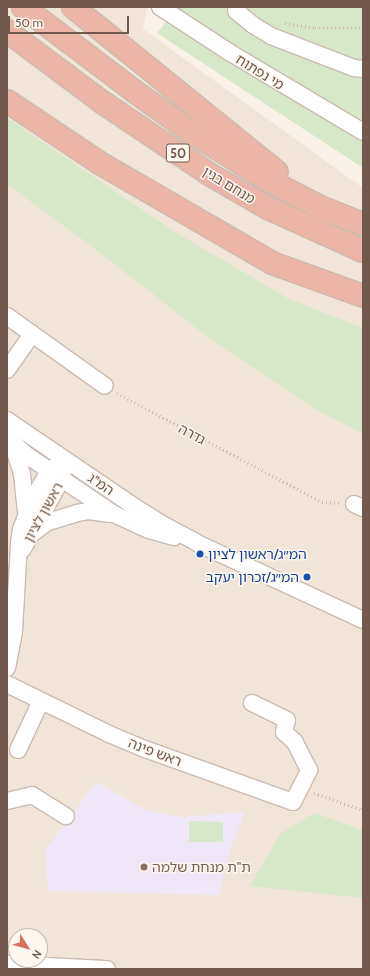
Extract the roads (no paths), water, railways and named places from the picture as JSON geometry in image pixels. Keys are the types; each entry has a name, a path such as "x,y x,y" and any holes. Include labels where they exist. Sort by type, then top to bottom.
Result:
{"highway":[{"name":"מנחם בגין","path":"23,7 134,91 194,134 266,179 320,207 363,224"},
{"path":"73,7 320,207"},
{"name":"מנחם בגין","path":"7,31 102,102 209,174 268,208 363,251"},
{"path":"7,101 98,162 272,263 363,296"}],"street":[{"name":"מי נפתוח","path":"160,7 297,94 363,132"},
{"path":"230,9 258,19"},
{"path":"230,9 252,25 271,36 354,68 363,69"},
{"path":"7,316 105,386"},
{"path":"7,370 32,334"},
{"name":"המ\"ג","path":"7,420 135,507 197,542 363,620"},
{"path":"9,440 22,474 26,513"},
{"name":"המ\"ג","path":"9,440 55,476 114,514 149,530 197,542"},
{"name":"ראשון לציון","path":"7,668 14,631 19,543 26,513 55,476 65,460"},
{"name":"ראשון לציון","path":"17,572 28,537 55,476"},
{"path":"28,537 39,527 66,515 88,511 114,514"},
{"name":"ראש פינה","path":"7,684 145,749 293,802 309,770 295,742 284,732 287,720 252,703"},
{"path":"18,750 41,701"},
{"path":"7,801 32,795 66,816"},
{"path":"7,964 107,969"}],"place":[{"name":"המ״ג/ראשון לציון","path":"200,554"},
{"name":"המ״ג/זכרון יעקב","path":"307,577"},
{"name":"ת\"ת מנחת שלמה","path":"144,867"}]}
